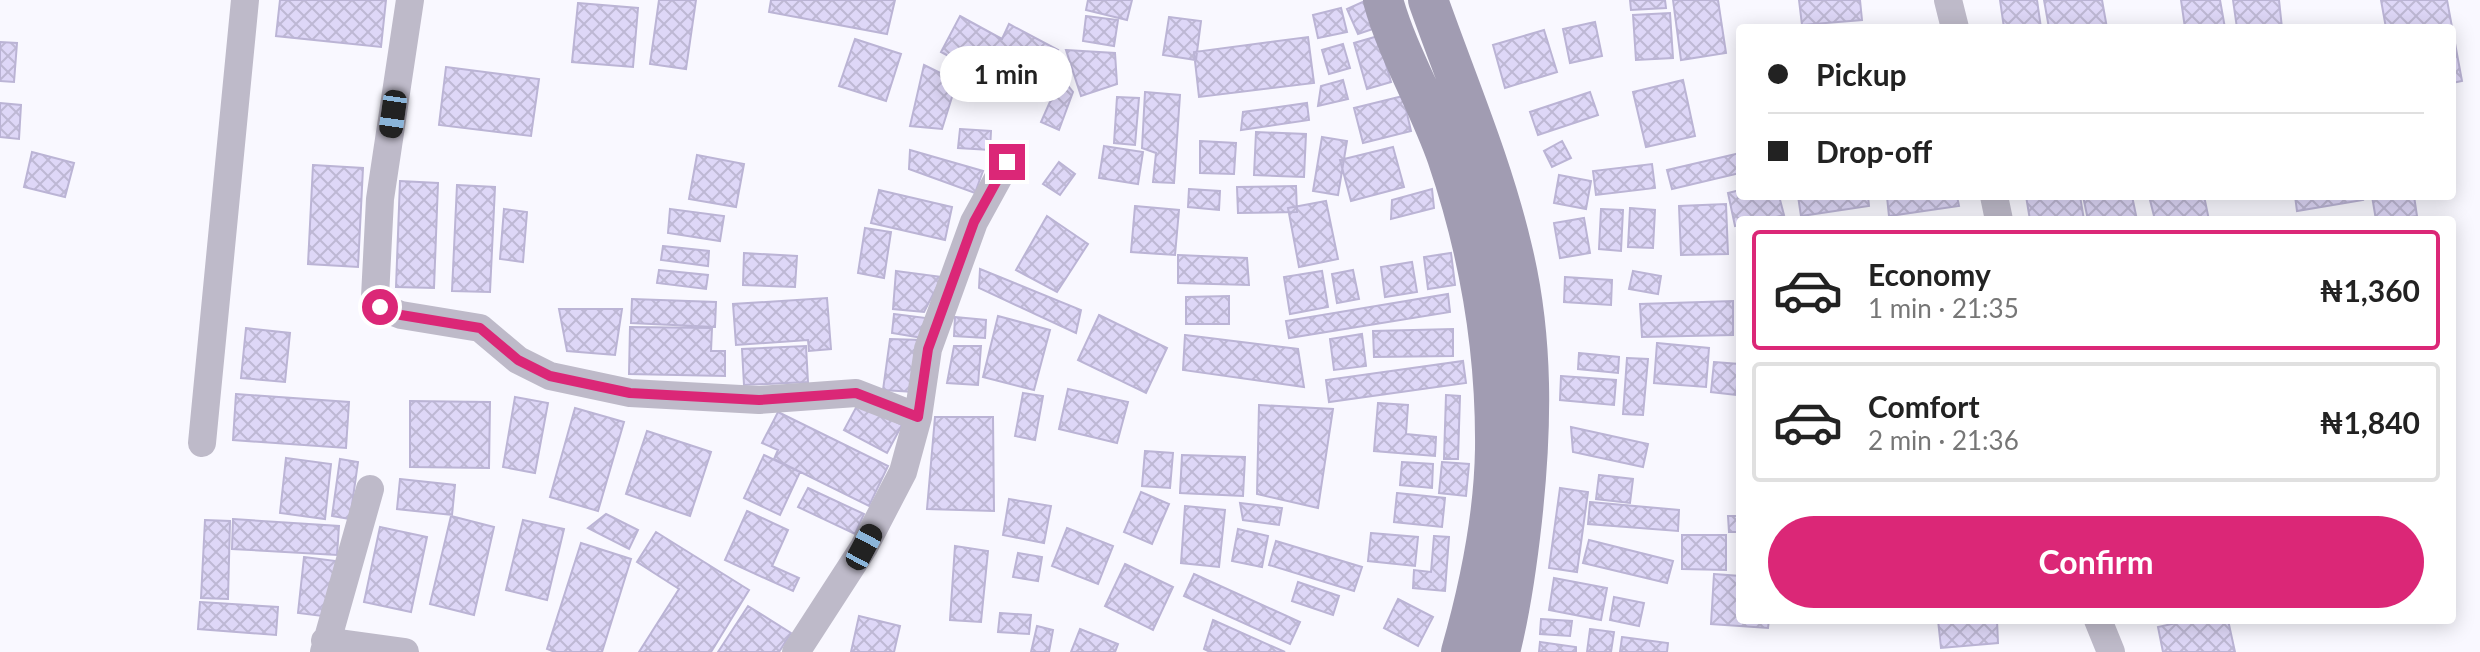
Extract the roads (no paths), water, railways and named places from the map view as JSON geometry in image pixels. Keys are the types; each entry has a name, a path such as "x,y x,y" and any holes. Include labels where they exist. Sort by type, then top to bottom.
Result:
{"main road":[{"path":"1383,0 1446,155 1470,232 1484,301 1494,377 1495,452 1488,516 1461,652"},
{"path":"1428,0 1489,167 1512,249 1525,314 1530,389 1528,465 1512,600 1500,652"}],"street":[{"path":"202,443 245,0"},
{"path":"410,0 380,199 375,297 380,307 401,315 480,328 518,360 550,376 630,393 759,400 856,393 918,417"},
{"path":"1948,0 1954,24"},
{"path":"796,652 864,547 903,472 918,417 928,349 974,222 1007,162"},
{"path":"370,489 325,646 405,652"},
{"path":"2100,624 2111,652"}]}
